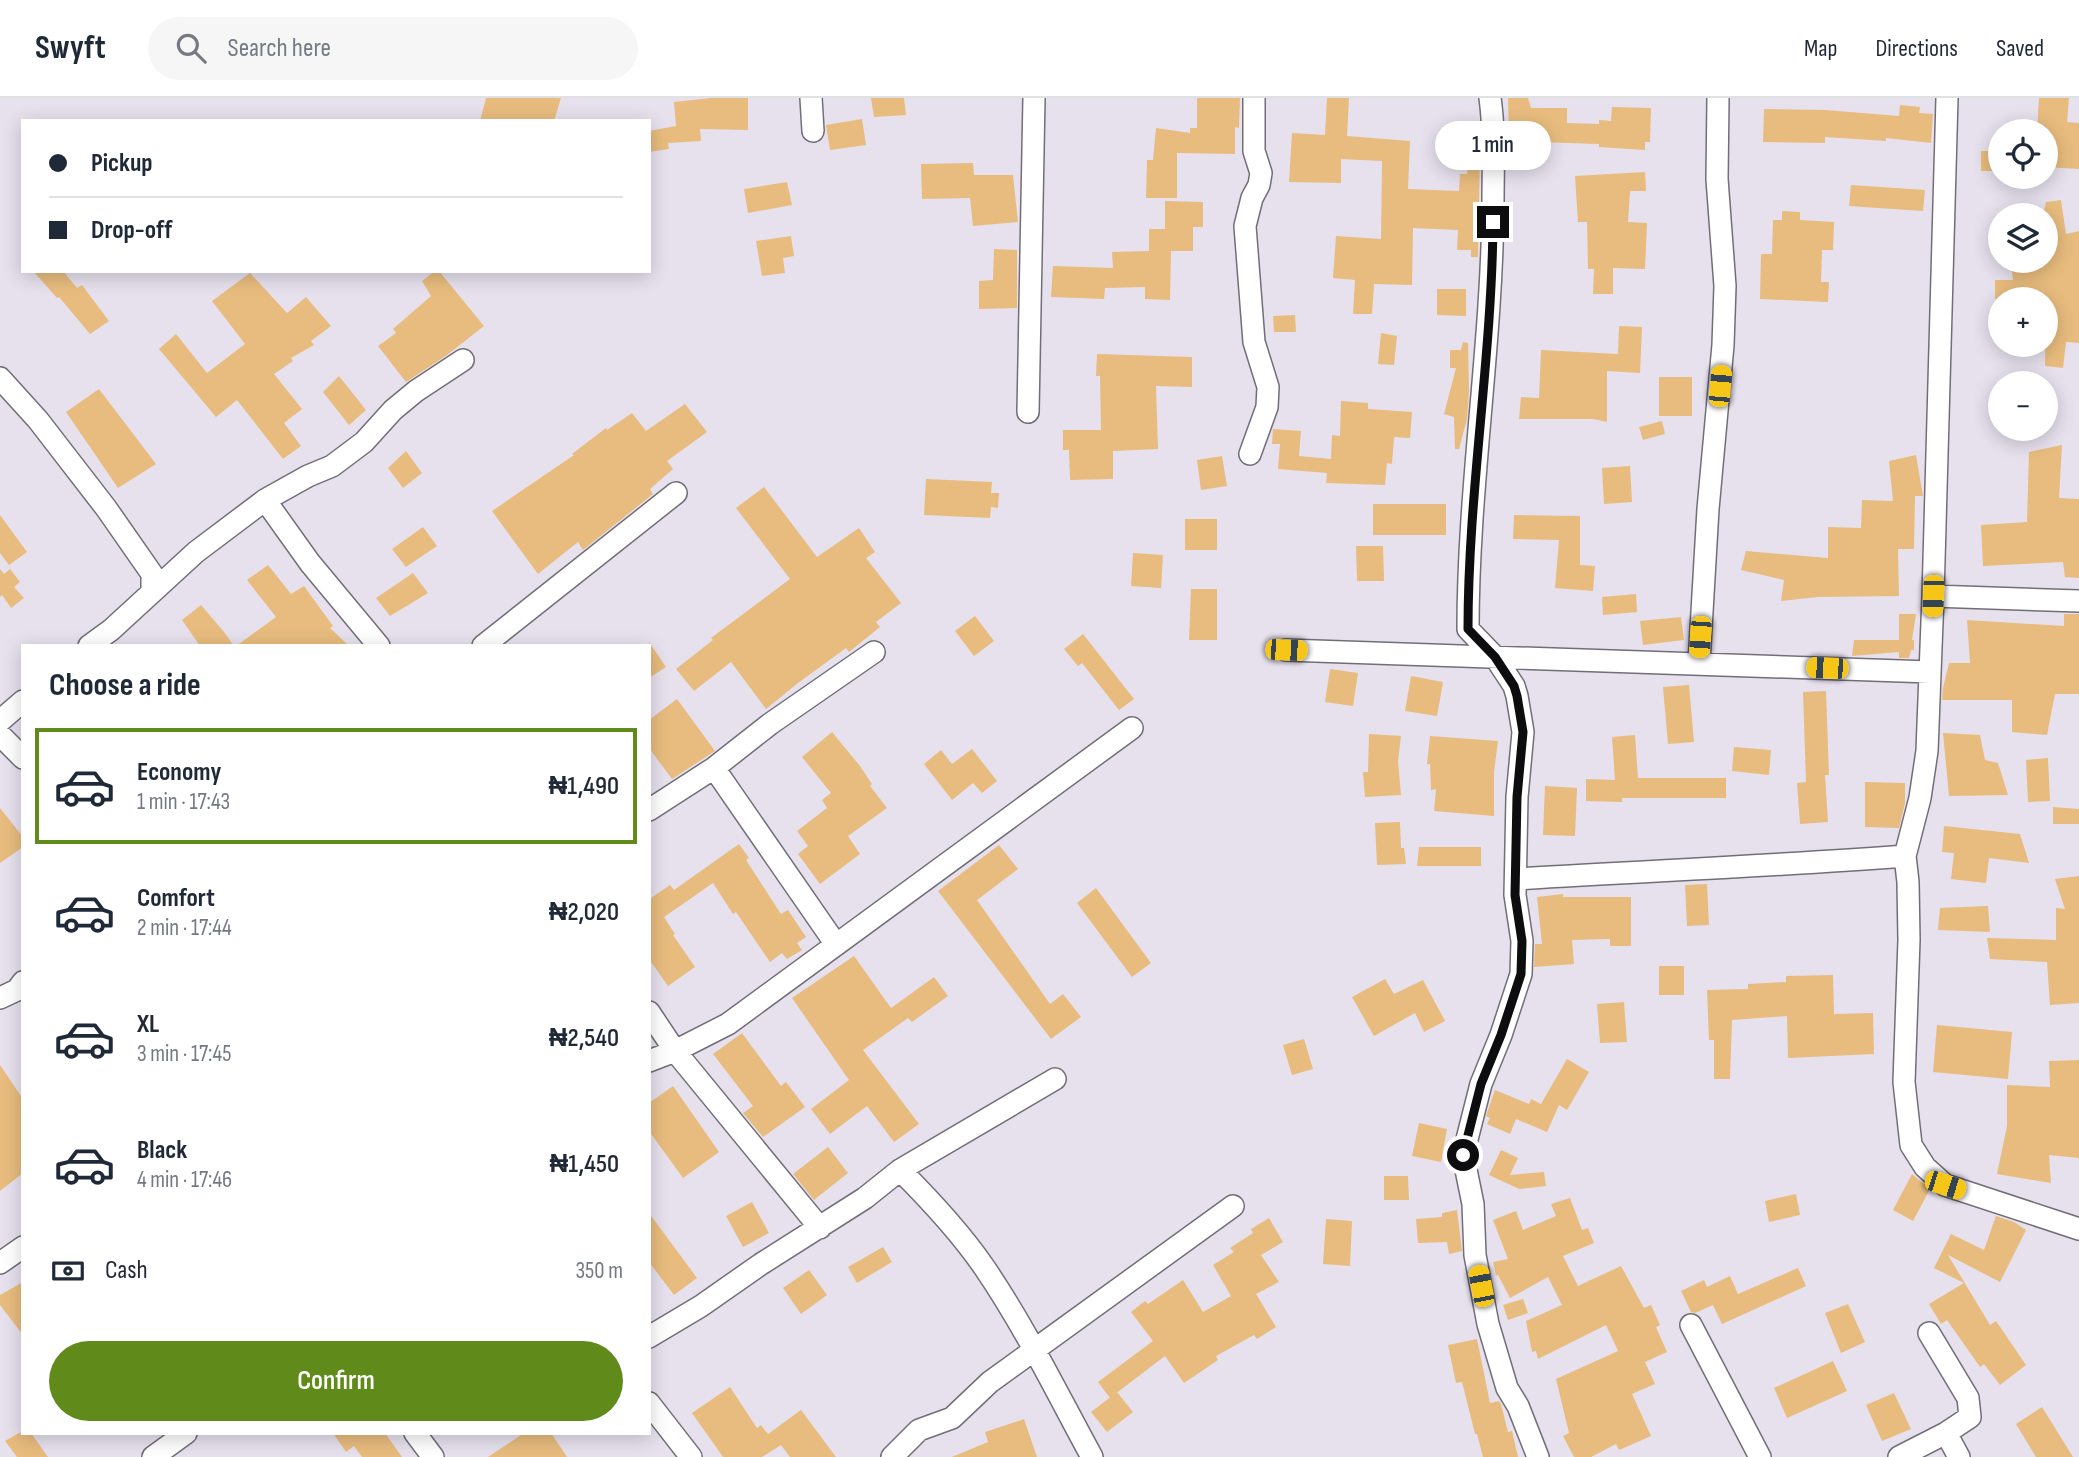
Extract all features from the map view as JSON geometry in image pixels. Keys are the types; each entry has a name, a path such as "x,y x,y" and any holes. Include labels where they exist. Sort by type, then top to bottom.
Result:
{"street":[{"path":"811,98 813,131"},
{"path":"1028,412 1034,98"},
{"path":"1250,454 1267,407 1268,387 1254,342 1245,226 1261,173 1254,151 1254,98"},
{"path":"1490,98 1493,140 1492,276 1478,437 1468,629 1495,657 1514,686 1523,732 1517,797 1515,895 1522,941 1521,974 1481,1084 1463,1155 1473,1204 1475,1255 1488,1324 1507,1388 1518,1406 1538,1457"},
{"path":"1699,663 1725,286 1717,180 1718,98"},
{"path":"1947,98 1927,751 1920,798 1905,856 1909,940 1904,1083 1911,1145 1925,1167 1945,1185 2079,1229"},
{"path":"92,644 196,552 265,500 332,466 363,442 393,410 416,391 463,360"},
{"path":"0,378 38,420 106,508 152,574 152,591"},
{"path":"486,644 676,493"},
{"path":"265,500 310,563 377,644"},
{"path":"1933,596 2079,601"},
{"path":"1286,650 1930,672"},
{"path":"651,809 714,768 770,724 874,652"},
{"path":"0,721 21,703"},
{"path":"651,1060 728,1024 835,943 1132,728"},
{"path":"0,735 21,756"},
{"path":"714,768 835,943"},
{"path":"1516,879 1765,867 1905,856"},
{"path":"651,1015 675,1051 820,1228"},
{"path":"651,1336 820,1228 865,1198 900,1170 1055,1079"},
{"path":"900,1170 937,1207 984,1266 1035,1350 1092,1457"},
{"path":"892,1457 919,1430 952,1418 990,1382 1233,1206"},
{"path":"0,1263 21,1248"},
{"path":"1691,1325 1760,1457"},
{"path":"1899,1457 1947,1433 1970,1417 1968,1398 1929,1334"},
{"path":"651,1406 691,1457"},
{"path":"1947,1433 1959,1457"},
{"path":"153,1457 183,1435"},
{"path":"416,1435 433,1457"}],"building":[{"path":"486,98 561,98 555,119 481,119"},
{"path":"748,98 748,130 700,129 701,141 668,143 669,149 651,152 651,131 676,126 674,102"},
{"path":"871,98 904,98 906,115 874,117"},
{"path":"1197,98 1240,98 1239,128 1235,127 1235,154 1177,153 1177,198 1146,198 1147,160 1153,160 1156,128 1190,133 1190,128 1197,128"},
{"path":"1327,98 1349,98 1347,136 1410,141 1408,189 1459,191 1460,174 1467,174 1468,153 1480,154 1478,257 1471,257 1471,250 1457,250 1458,230 1413,228 1412,285 1374,284 1372,314 1353,314 1355,280 1333,278 1336,236 1381,239 1382,161 1341,159 1341,183 1289,182 1292,133 1325,135"},
{"path":"1508,98 1528,98 1531,108 1567,108 1567,123 1599,124 1599,120 1611,121 1612,107 1651,108 1650,142 1645,142 1645,150 1599,147 1599,144 1537,142 1537,138 1509,138"},
{"path":"2039,98 2069,98 2067,122 2079,123 2079,169 2058,168 2058,119 2038,119"},
{"path":"1900,105 1920,107 1919,113 1933,114 1931,143 1886,138 1886,141 1825,137 1825,143 1763,142 1764,109 1825,110 1899,116"},
{"path":"862,119 866,145 830,150 826,125"},
{"path":"1981,151 1988,151 1988,171 1981,171"},
{"path":"973,163 974,175 1013,175 1018,222 973,226 970,198 922,199 921,164"},
{"path":"1645,172 1646,191 1630,191 1628,222 1647,223 1645,269 1613,268 1613,294 1593,294 1594,269 1588,269 1587,222 1578,222 1575,176"},
{"path":"787,182 792,205 748,213 744,189"},
{"path":"1851,185 1925,190 1923,211 1849,206"},
{"path":"2061,200 2066,234 2079,231 2079,343 2066,342 2063,368 2045,366 2045,357 2058,357 2058,287 1995,287 1995,280 2013,280 2012,273 2058,273 2058,203 2046,202"},
{"path":"1165,201 1203,202 1203,227 1193,227 1193,251 1171,251 1170,300 1145,299 1145,287 1105,288 1104,299 1051,297 1053,266 1113,268 1112,252 1149,251 1149,229 1165,229"},
{"path":"1782,211 1800,212 1800,220 1834,222 1833,250 1822,250 1821,282 1829,282 1828,302 1760,299 1761,254 1772,254 1773,220 1782,220"},
{"path":"791,236 794,256 783,258 785,273 762,276 756,241"},
{"path":"994,249 1017,250 1017,308 979,309 979,281 993,280"},
{"path":"35,273 65,273 77,288 82,285 109,321 90,334 59,297 57,298"},
{"path":"250,273 287,313 306,297 331,326 311,341 314,345 291,358 293,361 274,374 302,409 284,423 301,446 283,459 237,400 216,417 159,349 176,334 207,373 245,344 212,301"},
{"path":"432,273 441,273 484,326 406,382 378,346 396,333 393,329 431,296 422,281"},
{"path":"1437,289 1466,289 1466,316 1437,315"},
{"path":"1295,315 1296,332 1274,332 1273,316"},
{"path":"1619,326 1642,327 1640,373 1607,371 1607,422 1593,419 1519,419 1521,397 1539,398 1541,350 1618,354"},
{"path":"1381,333 1397,336 1394,365 1378,364"},
{"path":"1463,342 1468,343 1467,419 1459,449 1455,449 1454,417 1444,414 1456,368 1450,368 1450,350 1461,350"},
{"path":"1097,354 1192,357 1192,387 1156,386 1158,449 1113,451 1113,479 1070,480 1069,450 1063,450 1063,430 1101,430 1100,376 1096,376"},
{"path":"339,376 366,410 349,425 323,392"},
{"path":"1659,377 1692,377 1692,416 1659,416"},
{"path":"99,389 156,464 118,488 66,412"},
{"path":"1341,401 1368,403 1368,409 1412,412 1410,438 1394,437 1392,464 1387,463 1385,485 1326,483 1327,473 1278,469 1280,444 1272,444 1273,429 1301,431 1299,456 1331,459 1332,435 1340,436"},
{"path":"685,404 707,432 667,461 673,469 650,489 653,494 583,550 578,542 538,574 492,511 574,455 572,454 606,428 607,430 632,413 646,431"},
{"path":"1662,421 1665,434 1643,440 1639,427"},
{"path":"2062,445 2059,498 2079,499 2079,578 2065,577 2063,562 1983,566 1981,525 2027,522 2029,452"},
{"path":"406,451 422,473 403,488 388,468"},
{"path":"1916,455 1923,496 1915,496 1914,549 1898,549 1899,596 1818,597 1781,601 1784,580 1741,570 1746,551 1828,558 1828,527 1861,528 1862,500 1893,501 1889,461"},
{"path":"1222,456 1227,486 1201,490 1197,460"},
{"path":"1630,466 1632,502 1604,504 1602,468"},
{"path":"926,479 992,482 991,493 999,493 998,508 991,507 990,518 924,515"},
{"path":"764,487 817,557 859,528 875,552 866,558 901,603 876,622 880,627 849,652 846,648 766,709 731,662 694,691 676,669 713,640 711,638 790,579 736,508"},
{"path":"1373,504 1446,504 1446,535 1373,535"},
{"path":"0,515 27,552 9,565 0,553"},
{"path":"1514,515 1580,516 1580,565 1595,566 1593,591 1555,588 1559,540 1513,539"},
{"path":"1185,519 1217,519 1217,550 1185,550"},
{"path":"423,527 437,546 406,567 392,549"},
{"path":"1356,546 1383,546 1384,581 1357,581"},
{"path":"1133,553 1163,555 1161,588 1131,586"},
{"path":"268,565 291,594 304,586 333,626 330,628 347,644 239,644 276,617 247,580"},
{"path":"0,569 4,574 10,569 20,582 14,587 24,598 11,608 2,595 0,597"},
{"path":"413,573 428,593 390,616 376,598"},
{"path":"1191,589 1217,589 1217,640 1189,640"},
{"path":"1636,594 1637,612 1603,615 1602,597"},
{"path":"201,605 233,644 199,644 182,620"},
{"path":"1899,614 1916,614 1912,640 1914,650 1911,650 1909,658 1899,658 1899,652 1852,656 1854,640 1899,640"},
{"path":"2064,614 2079,614 2079,694 2055,694 2047,735 2012,732 2012,700 1942,700 1949,663 1970,663 1967,620 2064,626"},
{"path":"975,616 994,641 974,656 955,631"},
{"path":"1681,617 1684,640 1643,645 1640,621"},
{"path":"1083,634 1134,699 1119,710 1082,663 1078,666 1064,649"},
{"path":"651,645 666,667 651,677"},
{"path":"1330,669 1358,673 1353,706 1325,702"},
{"path":"1411,676 1443,682 1437,716 1405,711"},
{"path":"1689,685 1694,742 1668,744 1663,687"},
{"path":"1826,691 1829,775 1825,775 1828,822 1800,824 1797,783 1806,782 1803,692"},
{"path":"677,699 715,751 672,779 651,751 651,718"},
{"path":"832,732 860,766 872,784 870,786 887,808 848,836 860,854 820,884 798,854 808,846 797,831 827,808 822,800 831,793 802,757"},
{"path":"1943,733 1980,735 1985,760 1998,763 2008,795 1949,796"},
{"path":"1369,734 1401,736 1398,761 1401,795 1365,797 1363,772 1368,772"},
{"path":"1635,735 1638,778 1726,778 1726,798 1622,798 1622,802 1586,801 1586,779 1615,780 1612,737"},
{"path":"1430,736 1498,741 1494,772 1494,816 1434,811 1436,789 1431,790 1430,764 1427,764"},
{"path":"1734,747 1771,750 1769,775 1732,771"},
{"path":"972,749 997,781 982,793 973,783 952,800 924,764 941,750 952,764"},
{"path":"2048,758 2050,801 2028,802 2026,760"},
{"path":"1865,782 1905,783 1905,803 1899,828 1865,827"},
{"path":"1545,786 1577,788 1575,836 1543,835"},
{"path":"2053,807 2079,809 2079,824 2053,824"},
{"path":"0,808 21,834 21,848 0,863"},
{"path":"1400,822 1401,848 1404,848 1406,864 1377,865 1375,823"},
{"path":"1944,826 2020,834 2029,863 1989,858 1986,883 1951,879 1954,853 1942,852"},
{"path":"739,844 749,858 746,860 781,914 788,910 806,937 797,943 802,950 787,959 782,953 770,962 713,883 664,917 695,967 668,986 651,962 651,898 670,885 674,890"},
{"path":"999,845 1018,869 977,900 1050,1004 1063,994 1081,1017 1051,1039 938,891"},
{"path":"1419,847 1481,847 1481,866 1417,866"},
{"path":"2079,876 2079,1003 2050,1005 2047,962 1990,959 1987,938 2056,940 2056,908 2065,909 2055,879"},
{"path":"1707,884 1709,925 1687,926 1685,885"},
{"path":"1096,888 1151,963 1132,977 1077,903"},
{"path":"1563,894 1563,897 1631,897 1631,946 1610,946 1610,939 1572,940 1574,964 1534,967 1535,944 1542,944 1537,897"},
{"path":"1988,906 1990,932 1938,930 1940,908"},
{"path":"854,956 891,1008 934,977 948,996 912,1022 908,1018 863,1050 919,1124 894,1142 867,1106 830,1134 811,1109 849,1080 792,998"},
{"path":"1659,966 1684,966 1684,995 1659,995"},
{"path":"1833,975 1834,1014 1873,1013 1874,1054 1788,1058 1787,1016 1732,1020 1730,1079 1714,1079 1714,1040 1709,1040 1707,990 1748,989 1748,984 1786,982 1786,976"},
{"path":"1385,979 1394,994 1423,980 1445,1021 1424,1032 1415,1013 1374,1036 1352,997"},
{"path":"1624,1002 1627,1042 1600,1043 1597,1004"},
{"path":"1937,1025 2012,1032 2008,1079 1933,1072"},
{"path":"742,1033 781,1086 786,1082 805,1107 763,1137 743,1113 753,1106 713,1054"},
{"path":"1304,1039 1313,1069 1292,1075 1283,1045"},
{"path":"1567,1059 1589,1072 1567,1110 1559,1105 1547,1132 1516,1119 1510,1134 1487,1124 1490,1118 1486,1116 1495,1090 1529,1104 1531,1099 1541,1104"},
{"path":"2079,1060 2079,1158 2049,1155 2051,1183 1997,1174 2007,1126 2007,1085 2050,1087 2049,1061"},
{"path":"0,1065 21,1096 21,1175 0,1191"},
{"path":"673,1086 719,1152 683,1178 651,1134 651,1102"},
{"path":"1419,1123 1447,1129 1441,1162 1412,1156"},
{"path":"828,1147 848,1173 814,1200 793,1174"},
{"path":"1501,1150 1518,1158 1510,1175 1544,1172 1546,1186 1519,1189 1489,1175"},
{"path":"1912,1174 1930,1189 1913,1221 1893,1210"},
{"path":"1384,1176 1408,1176 1409,1200 1384,1200"},
{"path":"1796,1194 1800,1215 1769,1222 1765,1201"},
{"path":"1570,1198 1582,1230 1588,1228 1594,1243 1563,1256 1578,1286 1621,1266 1644,1308 1651,1305 1660,1325 1656,1327 1667,1352 1645,1362 1655,1384 1632,1394 1651,1436 1619,1450 1616,1444 1591,1457 1574,1457 1563,1436 1569,1433 1556,1379 1618,1351 1606,1325 1538,1359 1536,1351 1532,1352 1526,1321 1562,1305 1548,1277 1510,1298 1498,1275 1496,1276 1493,1262 1508,1259 1493,1220 1516,1211 1523,1230 1556,1216 1551,1204"},
{"path":"752,1202 769,1233 743,1247 726,1216"},
{"path":"1457,1210 1462,1251 1449,1254 1447,1242 1418,1243 1416,1219 1442,1217 1442,1213"},
{"path":"651,1216 697,1278 674,1295 651,1265"},
{"path":"1996,1216 2014,1222 2026,1230 2000,1282 1948,1255 1990,1325 1996,1321 2026,1365 2000,1385 1984,1364 1980,1367 1947,1320 1941,1324 1929,1304 1964,1283 1934,1268 1951,1234 1984,1250"},
{"path":"1269,1218 1283,1242 1261,1255 1279,1282 1256,1294 1276,1327 1257,1339 1254,1335 1216,1356 1218,1360 1184,1383 1165,1356 1110,1398 1098,1382 1153,1341 1131,1312 1183,1280 1203,1312 1231,1296 1213,1265 1234,1252 1230,1248 1253,1233 1251,1229"},
{"path":"1326,1219 1352,1221 1350,1266 1323,1264"},
{"path":"883,1247 892,1262 857,1283 848,1267"},
{"path":"1798,1268 1806,1286 1722,1324 1713,1305 1695,1313 1691,1312 1681,1291 1704,1280 1707,1287 1730,1276 1738,1294"},
{"path":"809,1270 827,1295 801,1314 783,1288"},
{"path":"21,1283 21,1332 0,1305 0,1295"},
{"path":"1523,1299 1528,1313 1508,1320 1503,1305"},
{"path":"1848,1304 1865,1342 1841,1353 1825,1313"},
{"path":"1477,1339 1490,1403 1499,1401 1501,1404 1508,1432 1512,1431 1518,1457 1483,1457 1462,1382 1456,1383 1448,1345"},
{"path":"1833,1361 1847,1391 1787,1418 1774,1388"},
{"path":"730,1387 757,1428 761,1425 768,1434 801,1410 836,1457 790,1457 781,1445 762,1457 723,1457 692,1413"},
{"path":"1117,1392 1133,1412 1107,1432 1091,1412"},
{"path":"1894,1393 1911,1429 1882,1441 1866,1405"},
{"path":"2042,1407 2073,1457 2036,1457 2016,1424"},
{"path":"1024,1419 1037,1457 952,1457 988,1442 985,1432"},
{"path":"19,1433 32,1435 48,1457 17,1457 5,1441"},
{"path":"334,1435 386,1435 402,1457 362,1457 354,1446 346,1452"},
{"path":"521,1435 552,1435 567,1457 488,1457"}],"route":[{"path":"1463,1155 1481,1084 1521,974 1522,941 1515,895 1517,797 1523,732 1514,686 1495,657 1468,629 1468,589 1492,276 1493,222"}]}
